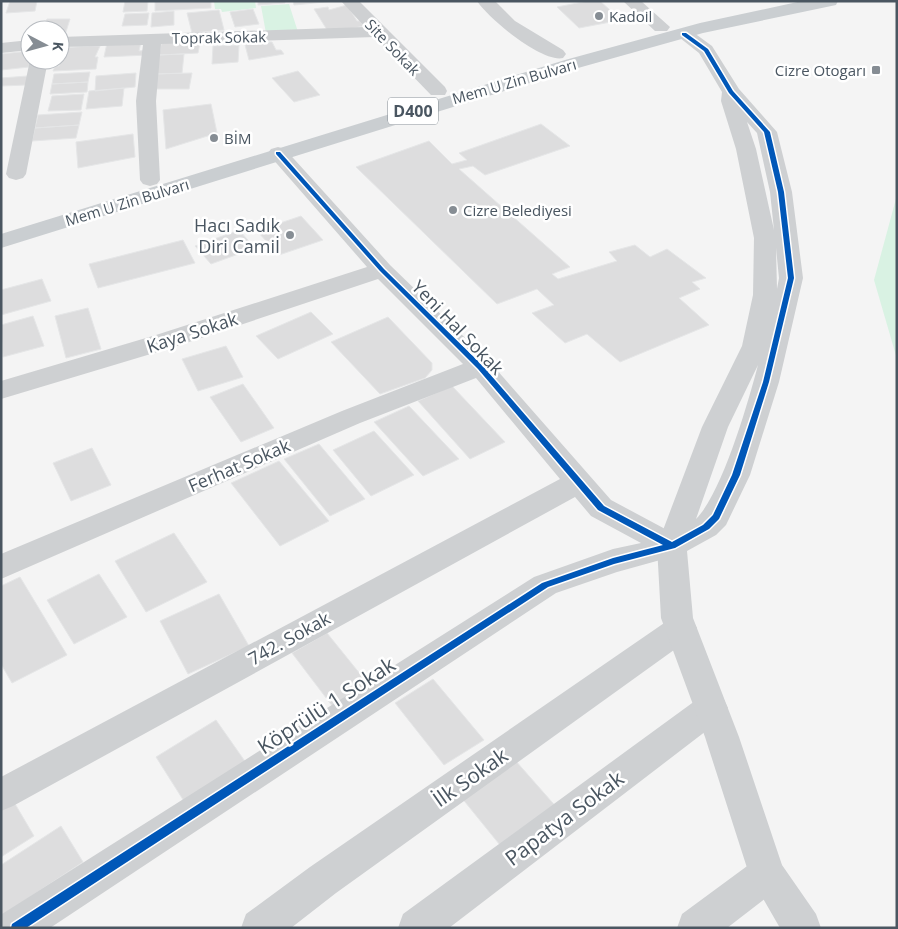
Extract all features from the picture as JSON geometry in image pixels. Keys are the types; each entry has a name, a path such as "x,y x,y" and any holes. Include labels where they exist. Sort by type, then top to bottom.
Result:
{"main road":[{"name":"Mem U Zin Bulvarı","path":"1,224 557,54 769,1"},
{"name":"Mem U Zin Bulvarı","path":"1,240 155,194 278,153 557,68 783,9 830,1"}],"street":[{"name":"Site Sokak","path":"349,1 438,90"},
{"path":"485,1 509,25 557,54"},
{"path":"631,1 661,27"},
{"name":"Toprak Sokak","path":"70,42 378,32"},
{"path":"684,34 706,50 731,92 731,101 746,149 765,238 765,295 754,346 715,427 672,546 677,618 767,874 802,928"},
{"path":"150,180 146,101 153,38"},
{"path":"1,48 20,46"},
{"path":"16,174 37,70"},
{"name":"Köprülü 1 Sokak","path":"16,928 545,584 613,561 672,546 706,527 716,518 736,475 766,382 791,278 781,192 766,132 731,92"},
{"name":"Yeni Hal Sokak","path":"278,153 382,270 480,368 577,483 601,508 672,546"},
{"name":"Kaya Sokak","path":"1,390 165,341 382,270"},
{"name":"Ferhat Sokak","path":"1,567 351,417 480,368"},
{"name":"742. Sokak","path":"1,795 577,483"},
{"name":"İlk Sokak","path":"260,928 323,880 681,628"},
{"name":"Papatya Sokak","path":"417,928 710,708"},
{"path":"696,928 767,874"}],"green space":[{"path":"214,1 255,1 256,8 222,12 221,9 215,9"},
{"path":"289,4 298,32 266,33 261,6"},
{"path":"897,195 897,359 874,280"}],"building":[{"path":"10,1 37,1 35,11 6,13"},
{"path":"125,1 148,1 147,11 123,12"},
{"path":"155,1 211,1 211,8 155,11"},
{"path":"258,1 285,1 285,3 258,5"},
{"path":"293,1 335,1 294,5"},
{"path":"588,1 600,1 621,20 579,28 557,7"},
{"path":"347,5 357,21 360,21 364,26 329,33 314,9 328,7 329,10"},
{"path":"253,9 259,24 235,27 230,12"},
{"path":"219,10 224,30 192,33 187,13"},
{"path":"174,11 174,25 151,27 152,13"},
{"path":"149,13 147,25 122,26 125,14"},
{"path":"47,19 70,19 70,20"},
{"path":"201,38 198,53 159,55 162,40"},
{"path":"244,41 272,42 276,50 281,50 284,54 249,60"},
{"path":"141,42 139,51 148,50 147,55 104,57 107,43"},
{"path":"239,45 238,62 212,64 213,46"},
{"path":"100,46 95,57 98,57 96,69 53,71 70,70 70,47"},
{"path":"20,52 20,68 1,70 1,54"},
{"path":"184,54 182,73 156,74 159,55"},
{"path":"298,71 320,95 294,102 272,78"},
{"path":"90,72 88,82 52,84 54,74"},
{"path":"136,73 135,87 95,91 96,76"},
{"path":"192,73 189,89 155,89 156,74"},
{"path":"28,76 26,85 1,86 1,78"},
{"path":"88,82 87,92 50,94 52,84"},
{"path":"124,88 122,106 86,109 89,91"},
{"path":"84,94 81,110 48,111 52,96"},
{"path":"211,104 217,133 166,149 163,110"},
{"path":"82,112 79,125 35,128 38,115"},
{"name":"Cizre Belediyesi","path":"541,124 570,146 485,175 473,166 459,169 570,267 552,274 558,279 617,261 609,252 635,245 650,257 667,249 706,278 692,282 700,289 679,298 709,325 620,362 587,334 565,343 532,313 554,305 537,289 497,304 356,167 429,141 452,164 467,160 459,153"},
{"path":"79,125 76,138 32,141 35,128"},
{"path":"133,134 135,157 78,168 76,142"},
{"name":"Hacı Sadık Diri Camiİ","path":"301,216 323,240 279,255 257,231"},
{"path":"239,230 255,248 211,264 195,246"},
{"path":"183,240 195,263 98,288 89,264"},
{"path":"42,279 51,301 1,315 1,290"},
{"path":"88,308 101,349 66,358 55,316"},
{"path":"311,312 333,334 278,359 256,336"},
{"path":"33,316 44,346 3,357 1,325"},
{"path":"388,317 432,363 432,370 425,378 380,394 331,342"},
{"path":"226,346 243,377 198,391 182,359"},
{"path":"243,384 274,428 241,442 210,397"},
{"path":"452,386 505,442 470,459 418,401"},
{"path":"409,406 459,459 423,476 374,422"},
{"path":"374,431 414,475 371,496 333,450"},
{"path":"319,444 365,499 330,516 284,459"},
{"path":"92,448 111,485 71,501 53,463"},
{"path":"279,461 329,521 280,546 231,483"},
{"path":"174,533 207,582 146,612 115,561"},
{"path":"99,574 127,617 74,644 47,600"},
{"path":"20,577 67,655 12,683 1,664 1,586"},
{"path":"219,594 249,646 188,674 160,621"},
{"path":"327,633 369,685 333,707 292,653"},
{"path":"433,679 484,740 444,765 395,703"},
{"path":"216,720 249,767 187,806 156,757"},
{"path":"515,760 559,810 504,850 461,797"},
{"path":"11,797 34,836 1,857 1,803"},
{"path":"61,826 83,862 1,916 1,865"}],"cycle path":[{"path":"16,928 545,585 613,561 672,546 706,527 716,517 736,475 766,382 791,278 781,192 767,132 731,92 706,50 684,34"},
{"path":"278,153 382,270 480,367 601,508 672,546"}],"place":[{"name":"Kadoil","path":"599,16"},
{"name":"Cizre Otogarı","path":"876,70"},
{"name":"BİM","path":"214,138"},
{"name":"Cizre Belediyesi","path":"453,210"},
{"name":"Hacı Sadık Diri Camiİ","path":"290,235"}]}
